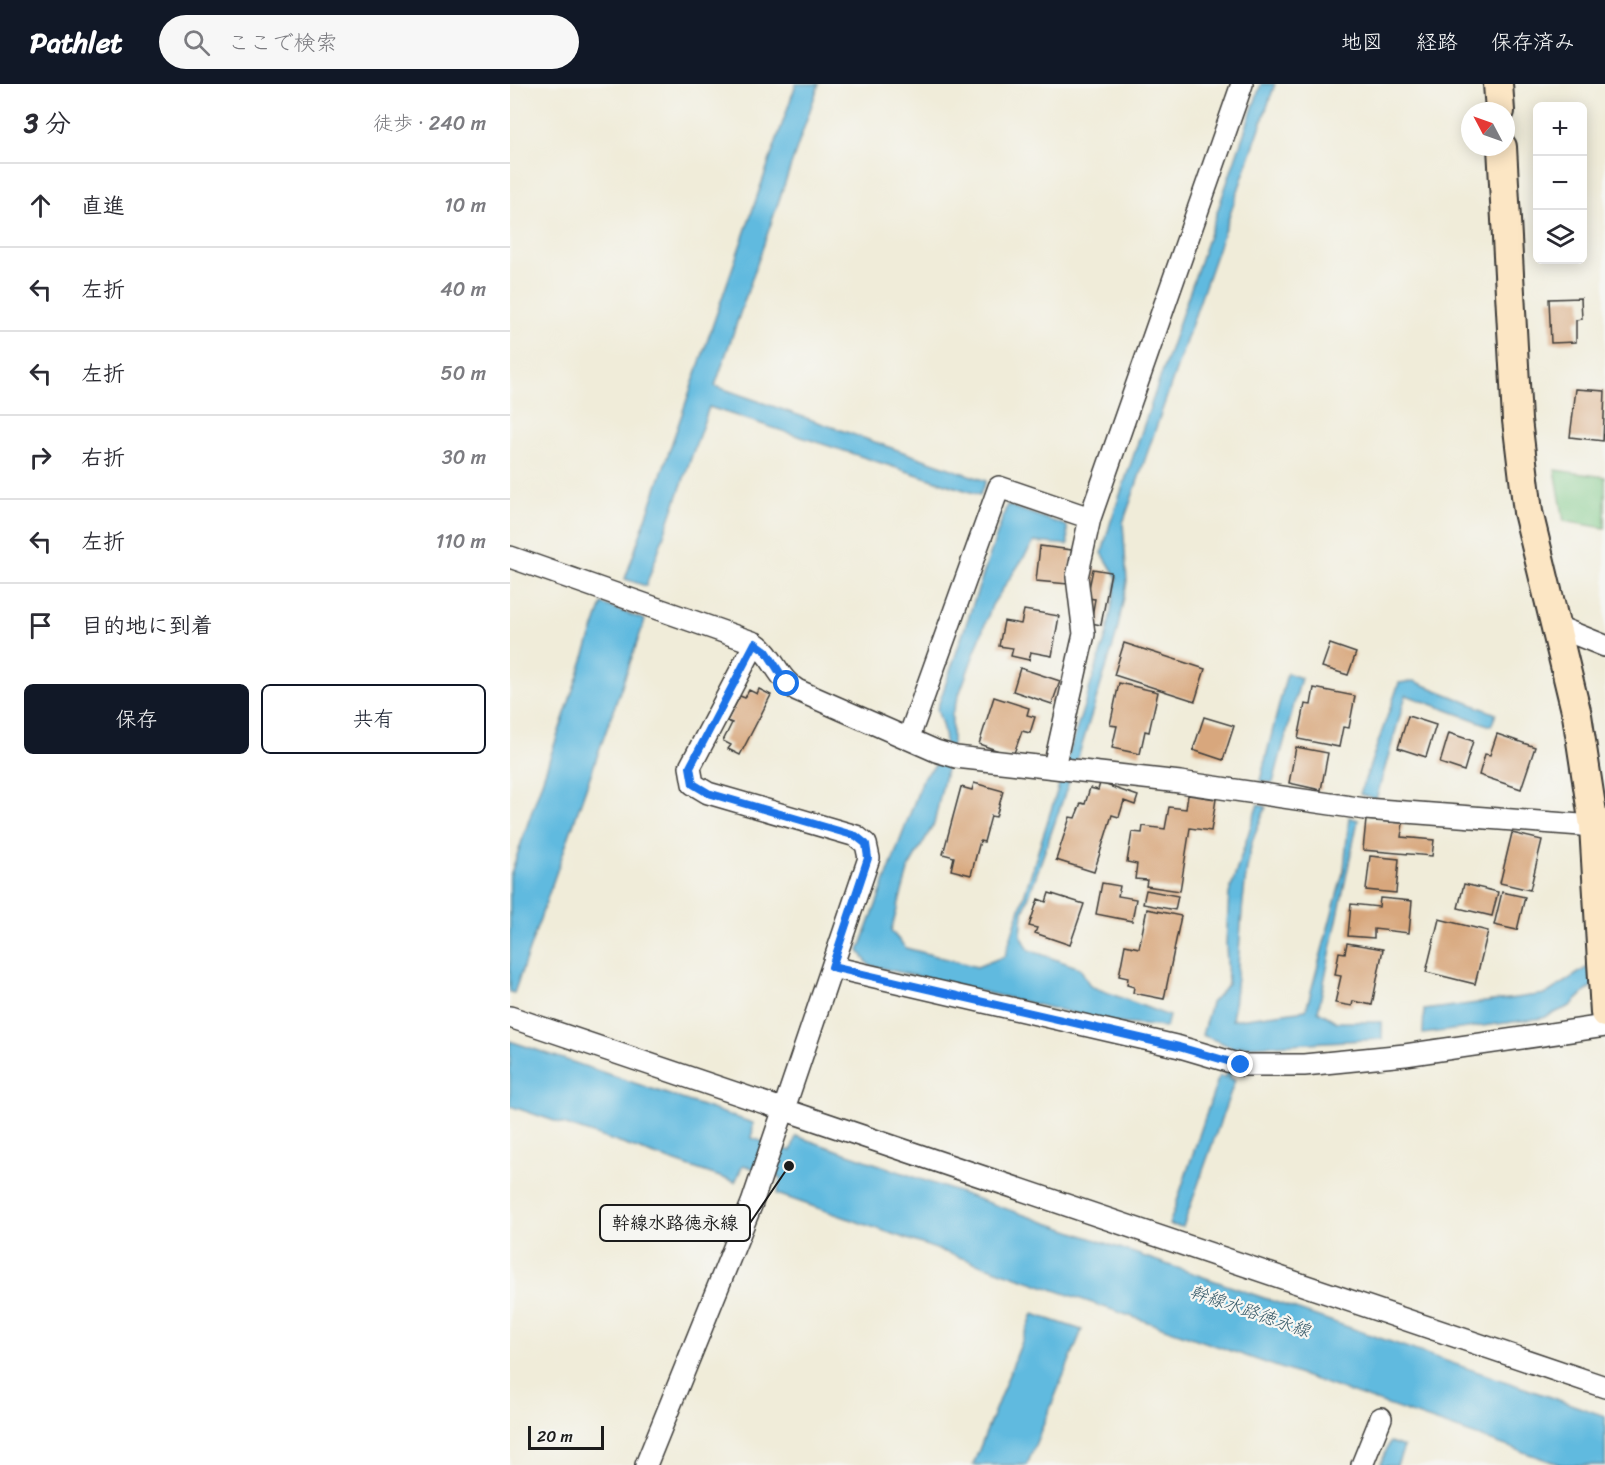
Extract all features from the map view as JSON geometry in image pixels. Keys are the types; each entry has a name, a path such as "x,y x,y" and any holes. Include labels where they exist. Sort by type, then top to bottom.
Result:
{"street":[{"path":"1054,767 1084,634 1077,577 1090,518 1242,84"},
{"path":"1498,84 1499,102"},
{"path":"1502,156 1516,420 1528,512 1553,625 1577,714 1594,826 1605,1013"},
{"path":"909,737 999,487 1090,518"},
{"path":"510,557 755,643 766,651 787,684 796,690 946,754 1365,809 1594,826"},
{"path":"1553,625 1605,646"},
{"path":"646,1465 760,1180 868,858 866,844 856,836 708,793 693,784 690,767 755,643"},
{"path":"832,967 1179,1047 1232,1064 1304,1065 1405,1055 1605,1026"},
{"path":"510,1017 1605,1387"},
{"path":"1362,1465 1381,1418"}],"green space":[{"path":"1555,470 1605,477 1605,528 1564,521"}],"water":[{"path":"796,84 819,84 715,386 986,481 980,495 709,407 646,586 625,579"},
{"path":"1261,84 1275,84 1123,523 1127,582 1116,636 1081,748 1023,913 1021,935 1029,950 1080,968 1090,986 1169,1016 1166,1027 1115,1023 869,965 859,951 924,776 933,768 943,753 945,738 937,709 1007,505 1067,526 1068,545 1034,542 992,605 952,714 952,743 934,824 909,867 891,931 906,948 977,967 1005,956 1107,633 1117,578 1102,553 1110,524"},
{"path":"602,604 645,620 514,993 510,992 510,876"},
{"path":"1287,673 1301,678 1273,783 1260,781"},
{"path":"1414,681 1496,714 1491,726 1406,695 1376,799 1360,794 1399,683"},
{"path":"1258,804 1266,807 1252,841 1247,868 1232,1020 1306,1010 1344,869 1349,817 1358,820 1318,1011 1337,1022 1382,1022 1382,1039 1236,1047 1230,1078 1235,1080 1183,1227 1169,1225 1219,1076 1225,1077 1232,1047 1202,1035 1211,1003 1228,984 1226,943 1229,894"},
{"path":"1605,956 1605,974 1570,1006 1543,1018 1423,1034 1424,1010 1546,994"},
{"path":"510,1041 753,1123 752,1138 791,1151 796,1136 1605,1416 1605,1465 1561,1465 777,1194 781,1178 743,1165 735,1182 510,1106"},
{"path":"1033,1314 1082,1330 1027,1465 973,1465"},
{"path":"1390,1442 1404,1447 1397,1465 1380,1465"}],"building":[{"path":"1581,298 1582,319 1576,320 1576,342 1551,343 1549,299"},
{"path":"1576,389 1605,391 1603,441 1570,437"},
{"path":"1040,546 1072,550 1068,584 1036,581"},
{"path":"1093,569 1111,572 1101,625 1091,623 1095,599 1087,598"},
{"path":"1024,610 1059,616 1052,656 1031,652 1029,660 1011,656 1013,648 999,646 1004,621 1021,624"},
{"path":"1124,643 1205,669 1195,701 1114,675"},
{"path":"1330,644 1356,653 1348,675 1322,667"},
{"path":"1020,668 1060,681 1052,704 1013,691"},
{"path":"1119,683 1158,692 1149,732 1145,731 1140,754 1112,748 1117,726 1110,725"},
{"path":"1314,688 1355,696 1349,728 1343,727 1339,747 1298,739 1305,704 1311,705"},
{"path":"759,689 771,695 740,755 728,749 731,745 723,741 732,723 727,721 740,696 745,698 749,690 757,694"},
{"path":"994,697 1029,708 1027,715 1035,717 1030,733 1022,731 1013,756 979,744"},
{"path":"1408,716 1436,725 1426,757 1398,748"},
{"path":"1204,717 1234,726 1223,760 1193,750"},
{"path":"1449,733 1473,741 1464,771 1440,763"},
{"path":"1497,734 1535,747 1521,789 1479,775 1485,754 1490,755"},
{"path":"1296,747 1328,753 1321,790 1289,783"},
{"path":"974,783 1003,791 996,817 991,816 984,842 980,841 971,875 951,870 954,857 943,854 961,787 972,790"},
{"path":"1100,783 1138,796 1135,805 1124,801 1119,817 1112,815 1094,872 1056,860 1070,817 1075,818 1081,803 1085,804 1090,788 1098,790"},
{"path":"1188,795 1216,799 1211,831 1190,828 1180,891 1146,886 1147,880 1135,879 1137,864 1127,862 1132,832 1142,833 1143,826 1165,829 1169,807 1186,809"},
{"path":"1366,820 1403,823 1401,837 1434,840 1432,856 1363,850"},
{"path":"1512,833 1542,840 1530,890 1500,883"},
{"path":"1370,856 1399,859 1396,893 1366,890"},
{"path":"1102,883 1120,886 1118,896 1136,899 1132,921 1096,914"},
{"path":"1464,884 1498,892 1492,916 1458,908"},
{"path":"1146,890 1178,896 1175,910 1143,904"},
{"path":"1502,892 1525,897 1517,930 1494,925"},
{"path":"1049,893 1084,904 1070,945 1035,933 1037,928 1029,926 1038,899 1046,902"},
{"path":"1380,898 1412,901 1409,933 1374,929 1374,938 1348,936 1351,904 1379,907"},
{"path":"1147,909 1181,916 1164,999 1133,993 1134,987 1127,985 1128,978 1119,976 1125,945 1139,948"},
{"path":"1439,919 1488,931 1475,984 1426,972"},
{"path":"1347,943 1383,949 1372,1005 1353,1001 1352,1006 1335,1003 1341,976 1335,975 1339,952 1345,953"}],"place":[{"name":"幹線水路徳永線","path":"789,1166"}],"route":[{"path":"787,684 766,651 755,643 690,767 693,784 708,793 856,836 866,844 868,858 832,967 1179,1047 1223,1062 1241,1065"}]}
